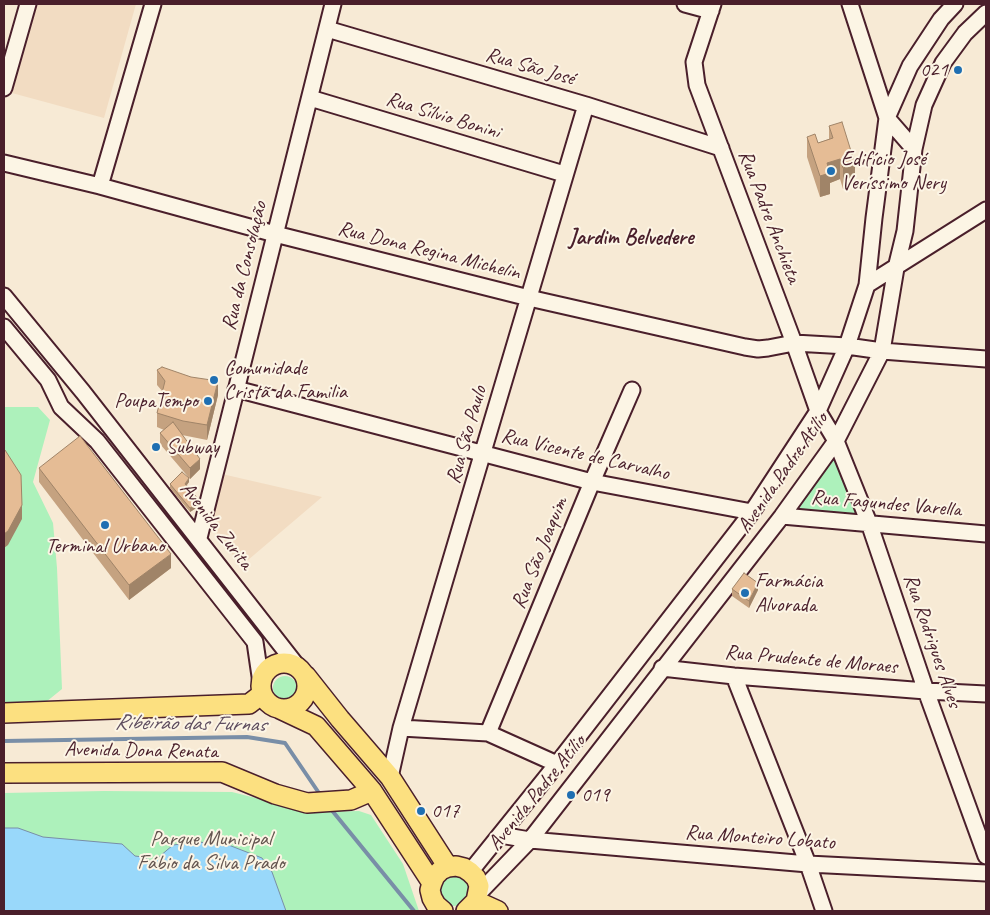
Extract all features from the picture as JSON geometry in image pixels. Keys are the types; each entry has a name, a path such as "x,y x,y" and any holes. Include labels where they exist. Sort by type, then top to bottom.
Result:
{"main road":[{"path":"432,883 372,791 316,726 269,704 258,694 268,669 283,663 291,664 302,672 390,777 448,867"},
{"path":"280,709 294,707 305,698 308,691 302,672"},
{"name":"Avenida Dona Renata","path":"4,713 258,694"},
{"name":"Avenida Dona Renata","path":"4,772 222,772 274,794 308,802 351,800 372,791"},
{"path":"442,911 432,898 430,890 432,883 435,876 448,867 456,866 464,868 476,878 478,886 474,902 498,911"}],"street":[{"path":"4,86 28,4"},
{"path":"100,186 153,4"},
{"name":"Rua da Consolação","path":"199,538 333,4"},
{"path":"685,4 712,8"},
{"path":"850,4 887,118 914,148"},
{"name":"Avenida Padre Atílio","path":"470,872 557,764 752,512 818,411 847,346 867,285 887,118 910,66 941,19 955,4"},
{"name":"Rua Padre Anchieta","path":"712,8 694,62 697,85 818,411 836,440"},
{"name":"Avenida Padre Atílio","path":"474,902 530,840 782,516 836,440 882,351 904,231 914,148 924,105 943,63 965,33 986,13"},
{"name":"Rua São José","path":"327,29 586,105 721,148"},
{"name":"Rua Sílvio Bonini","path":"310,98 564,174"},
{"name":"Rua São Paulo","path":"390,777 402,728 484,453 564,174 586,105"},
{"name":"Rua Dona Regina Michelin","path":"4,163 100,186 276,234 529,298 745,347 758,349 794,343 847,346 986,360"},
{"path":"867,285 986,210"},
{"name":"Avenida Zurita","path":"4,296 199,538 302,672"},
{"name":"Avenida Zurita","path":"4,327 48,380 61,407 97,442 255,642 258,694"},
{"name":"Rua Vicente de Carvalho","path":"236,389 592,482 752,512"},
{"name":"Rua São Joaquim","path":"488,733 632,390"},
{"path":"61,407 83,392"},
{"name":"Rua Rodrigues Alves","path":"836,440 869,523 926,691 986,856"},
{"name":"Rua Fagundes Varella","path":"782,516 986,534"},
{"name":"Rua Prudente de Moraes","path":"662,668 734,676 986,694"},
{"path":"734,676 808,864 824,911"},
{"path":"402,728 488,733 557,764"},
{"name":"Rua Monteiro Lobato","path":"500,835 530,840 808,864 986,873"}],"shaded area":[{"path":"37,4 136,4 104,118 12,93"},
{"path":"222,474 322,497 241,566 211,525"}],"green space":[{"path":"4,407 38,407 50,420 33,482 53,523 57,568 62,689 46,702 4,703"},
{"path":"836,456 861,518 792,512"},
{"path":"285,676 294,679 297,688 294,697 285,700 276,697 273,688 276,679"},
{"name":"Parque Municipal Fábio da Silva Prado","path":"104,791 232,792 311,812 359,811 371,815 403,864 419,911 4,911 4,793"},
{"path":"454,876 460,877 468,885 468,897 460,905 454,906 448,905 440,897 439,891 440,885 448,877"}],"water":[{"path":"4,828 18,828 43,837 122,844 135,856 143,857 153,862 173,845 197,842 226,844 262,858 272,872 286,911 4,911"}],"building":[{"path":"842,122 855,164 843,168 840,159 827,163 830,173 820,176 807,137 815,134 818,143 833,138 829,126"},
{"path":"162,367 191,377 218,381 207,425 183,421 157,413 165,381 157,370"},
{"path":"173,422 200,459 190,468 160,433"},
{"name":"Terminal Urbano","path":"80,436 171,554 129,585 39,468"},
{"path":"4,449 21,475 22,505 8,531 4,534"},
{"path":"182,472 189,478 185,484 201,502 190,508 170,484"},
{"path":"744,573 758,583 749,601 732,589"}],"waterway":[{"name":"Ribeirão das Furnas","path":"4,741 247,737 285,743 321,796"},
{"name":"Ribeirão das Furnas","path":"330,808 414,911"}],"place":[{"name":"021","path":"958,70"},
{"name":"Edifício José Veríssimo Nery","path":"831,171"},
{"name":"Comunidade Cristã da Familia","path":"214,380"},
{"name":"PoupaTempo","path":"208,401"},
{"name":"Subway","path":"156,447"},
{"name":"Terminal Urbano","path":"105,525"},
{"name":"Farmácia Alvorada","path":"745,593"},
{"name":"019","path":"571,795"},
{"name":"017","path":"421,811"}],"district":[{"name":"Jardim Belvedere","path":"631,238"}]}
